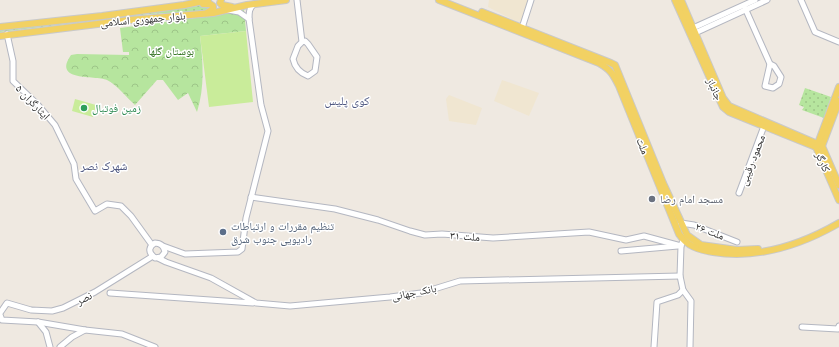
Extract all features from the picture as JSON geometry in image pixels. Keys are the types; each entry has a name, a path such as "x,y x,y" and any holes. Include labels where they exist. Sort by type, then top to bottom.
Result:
{"main road":[{"name":"بلوار جمهوری اسلامی","path":"0,27 102,16 184,5 208,0"},
{"path":"221,0 220,3 222,6 235,7"},
{"name":"بلوار جمهوری اسلامی","path":"0,36 168,16 204,14 235,7 286,0"},
{"name":"ملت","path":"439,0 599,63 608,68 621,86"},
{"name":"ملت","path":"450,0 612,63 615,66 621,86 651,161 673,210 687,235 701,245 737,250 754,250 798,239 839,218"},
{"name":"جانباز","path":"675,0 692,32"},
{"name":"جانباز","path":"681,0 692,32 724,107 729,112 818,145"},
{"path":"184,5 210,4 213,6 213,9 204,14"},
{"name":"کارگر","path":"839,87 818,145 839,200"},
{"name":"کارگر","path":"818,145 839,100"},
{"name":"کارگر","path":"818,145 839,185"},
{"name":"ملت","path":"673,210 675,224 682,243"},
{"path":"682,243 699,250 737,255 754,254 799,243 823,232 839,222"}],"street":[{"path":"296,0 303,42"},
{"path":"300,0 303,42"},
{"path":"522,28 531,0"},
{"path":"745,7 755,0"},
{"path":"692,32 745,7 767,0"},
{"path":"802,0 815,32 839,42"},
{"path":"163,246 164,255 158,258 152,256 150,251 152,245 158,243 185,254 238,252 244,244 244,229 268,131 261,105 249,19 249,11 251,6 254,4"},
{"path":"745,7 770,64 774,66 781,77 779,84 773,88 765,86 770,64"},
{"path":"226,10 239,12 249,19"},
{"name":"ایثارگران ۵","path":"8,34 13,61 13,81 38,105 55,125 74,164 76,179 95,211 107,204 121,206 131,216 152,245"},
{"path":"303,42 308,44 317,57 315,71 308,76 304,75 297,68 293,59 298,46 303,42"},
{"name":"محمود رقیبی","path":"739,193 763,124"},
{"name":"ملت ۳۱","path":"251,197 335,209 378,220 425,235 442,234 493,238 589,232 626,240 644,236 682,243"},
{"name":"ملت ۲۶","path":"681,223 694,225 738,242"},
{"path":"621,251 682,243 680,276 683,290 691,301 690,347"},
{"name":"نصر","path":"0,314 7,303 31,310 52,311 63,308 95,292 152,256"},
{"name":"بانک جهانی","path":"158,258 211,278 256,303 290,306 390,298 421,293 460,281 680,276"},
{"path":"654,347 657,302 678,295 683,290"},
{"path":"110,293 256,303"},
{"path":"0,314 2,320 38,322 85,330 122,334 155,347"},
{"path":"38,322 46,332 50,347"},
{"path":"802,327 838,329 839,326"},
{"path":"60,347 72,337 85,330"}],"shaded area":[{"path":"489,0 529,0 521,24 488,7"},
{"path":"502,80 539,93 529,116 494,101"},
{"path":"449,95 482,108 476,125 449,121 446,99"}],"green space":[{"path":"206,5 210,7 210,10 150,14 0,32 0,29 66,23"},
{"name":"بوستان گلها","path":"244,10 246,31 200,36 202,84 200,103 197,112 188,93 178,100 163,80 157,80 135,105 118,88 107,80 77,76 67,70 67,64 71,55 129,55 129,52 123,52 120,28 213,16"},
{"path":"246,31 253,102 209,107 200,36"},
{"path":"805,88 831,97 824,118 802,110 804,107 799,105"},
{"name":"زمین فوتبال","path":"75,99 96,105 93,117 72,111"}],"place":[{"name":"زمین فوتبال","path":"84,108"},
{"name":"مسجد امام رضا","path":"652,199"},
{"name":"تنظیم مقررات و ارتباطات رادیویی جنوب شرق","path":"223,232"}],"district":[{"name":"کوی پلیس","path":"347,101"},
{"name":"شهرک نصر","path":"104,166"}]}
